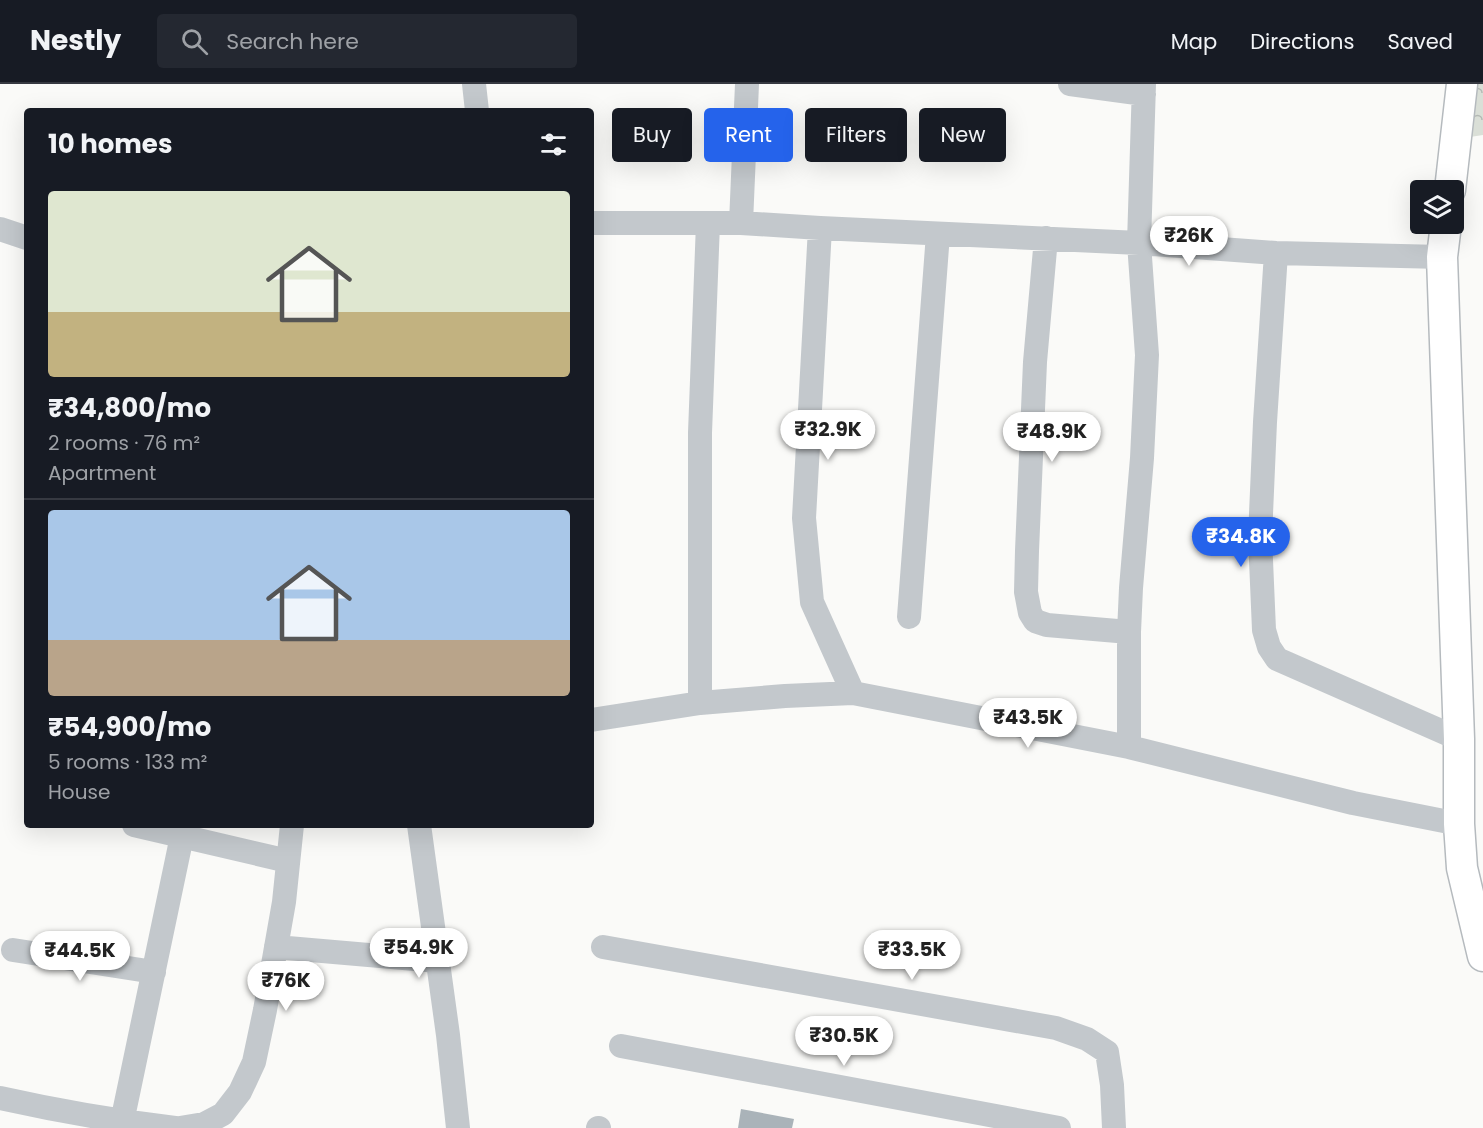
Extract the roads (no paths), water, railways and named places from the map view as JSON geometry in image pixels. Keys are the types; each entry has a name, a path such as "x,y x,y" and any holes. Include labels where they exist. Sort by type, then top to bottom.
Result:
{"main road":[{"path":"1451,180 1462,84"},
{"path":"1445,234 1442,257 1459,739 1459,824 1462,868 1483,956"}],"street":[{"path":"474,84 477,108"},
{"path":"741,223 747,84"},
{"path":"1070,84 1144,89 1139,243 1147,355 1142,458 1131,588 1129,747"},
{"path":"594,223 741,223 1139,243 1276,253 1442,257"},
{"path":"700,702 700,433 708,223"},
{"path":"820,228 804,518 812,602 853,693"},
{"path":"0,230 24,237"},
{"path":"909,617 938,234"},
{"path":"1046,238 1035,362 1026,592 1030,613 1035,621 1047,625 1129,632"},
{"path":"1276,253 1260,537 1264,630 1269,647 1277,659 1459,739"},
{"path":"594,720 700,702 853,693 1129,747 1353,803 1459,824"},
{"path":"148,828 288,861"},
{"path":"0,1098 122,1122 178,1128 204,1124 223,1114 240,1092 254,1062 284,902 292,828"},
{"path":"419,828 448,1035 458,1128"},
{"path":"122,1122 182,836"},
{"path":"276,947 438,961"},
{"path":"603,947 1056,1028 1087,1039 1107,1052 1112,1085 1114,1128"},
{"path":"13,950 154,972"},
{"path":"621,1046 989,1122 1059,1128"}]}
